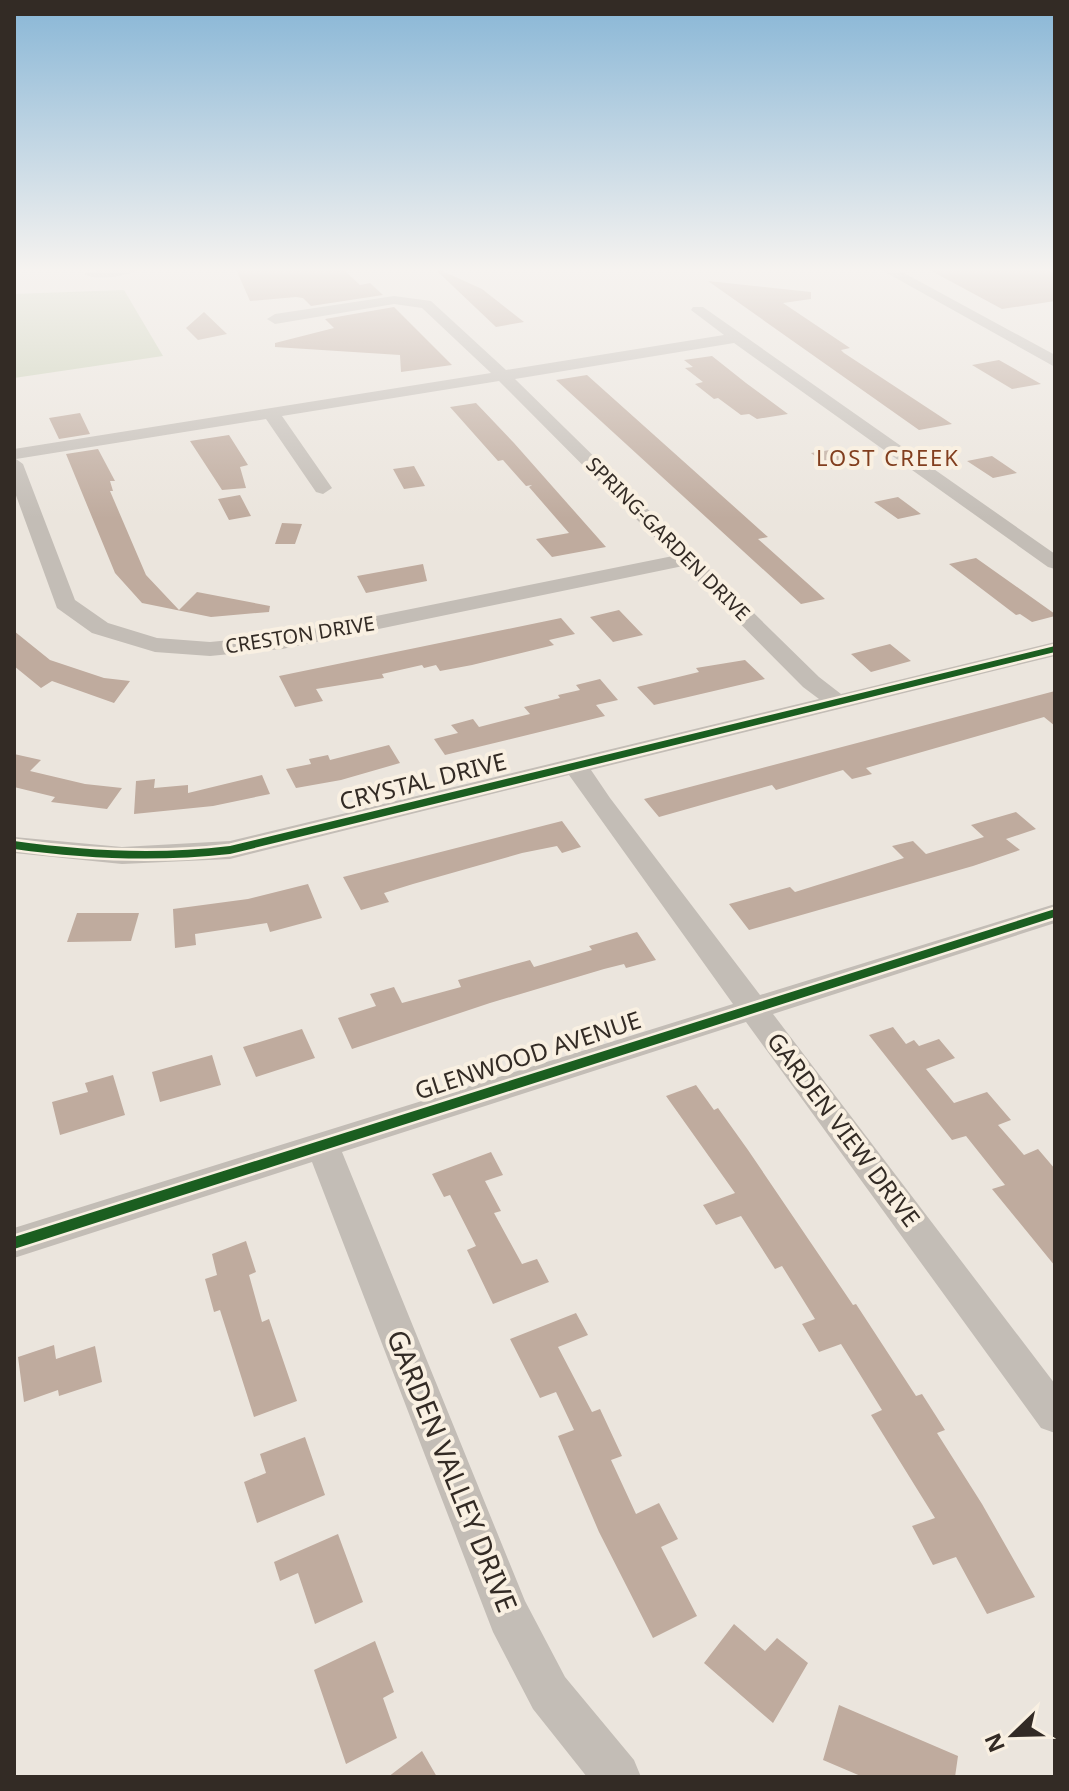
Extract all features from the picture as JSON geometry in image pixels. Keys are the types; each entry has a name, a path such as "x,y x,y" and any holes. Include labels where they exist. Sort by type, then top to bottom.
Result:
{"street":[{"name":"SPRING-GARDEN DRIVE","path":"475,351 811,682 836,701"},
{"path":"14,454 657,351"},
{"path":"755,351 1055,563"},
{"path":"1034,351 1055,362"},
{"path":"271,413 323,488"},
{"name":"CRESTON DRIVE","path":"14,464 65,603 100,628 155,645 210,649 282,642 688,559"},
{"name":"CRYSTAL DRIVE","path":"14,845 66,853 130,857 230,850 1055,649"},
{"name":"GARDEN VIEW DRIVE","path":"577,767 599,802 1055,1415"},
{"name":"GLENWOOD AVENUE","path":"14,1243 1055,913"},
{"name":"GARDEN VALLEY DRIVE","path":"322,1145 515,1629 549,1693 617,1777"}],"green space":[{"path":"14,351 160,351 163,356 14,378"}],"building":[{"path":"331,351 438,351 452,365 401,372 400,355"},
{"path":"807,351 842,351 952,424 919,430"},
{"path":"712,356 788,414 757,419 749,414 741,415 718,398 714,399 695,384 703,382 685,368 693,367 684,360"},
{"path":"999,360 1041,384 1012,389 972,365"},
{"path":"587,375 768,537 758,539 825,599 801,604 556,380"},
{"path":"476,403 606,547 552,557 536,539 569,533 529,487 532,485 526,486 503,460 498,461 450,407"},
{"path":"80,413 90,434 59,439 49,418"},
{"path":"229,435 248,465 240,467 246,488 222,490 190,441"},
{"path":"98,449 115,481 110,481 113,491 110,491 146,575 179,610 197,592 270,606 269,612 211,617 142,603 115,573 66,454"},
{"path":"836,449 857,465 832,469 811,453"},
{"path":"992,456 1017,473 993,478 967,461"},
{"path":"414,466 425,486 404,489 393,469"},
{"path":"240,495 251,516 229,520 218,499"},
{"path":"898,497 921,514 898,519 874,502"},
{"path":"282,523 302,524 295,544 275,544"},
{"path":"976,558 1055,616 1032,622 1020,614 1016,615 949,564"},
{"path":"423,564 427,581 366,593 357,576"},
{"path":"619,610 643,635 613,642 590,617"},
{"path":"561,618 575,634 549,640 554,645 440,671 436,665 424,668 422,665 382,674 384,678 316,689 323,701 295,707 279,676"},
{"path":"14,631 50,660 104,678 130,681 114,703 52,681 41,688 14,666"},
{"path":"890,644 911,661 871,672 851,654"},
{"path":"745,660 765,679 654,705 637,687 699,672 696,668"},
{"path":"600,679 618,700 596,705 605,716 445,755 434,739 458,733 451,725 473,719 479,727 530,714 524,707 560,698 558,695 580,690 576,685"},
{"path":"1055,691 1055,726 1044,717 866,768 872,774 852,779 843,770 776,790 772,785 659,817 644,799"},
{"path":"389,745 400,763 341,780 296,788 286,769 311,764 309,759 328,755 330,760"},
{"path":"14,754 41,760 30,771 85,784 122,788 107,809 51,802 55,797 14,787"},
{"path":"262,775 270,794 213,806 134,814 136,781 155,779 154,788 188,785 188,793"},
{"path":"1016,812 1036,829 1006,839 1020,850 973,866 749,930 729,904 790,887 795,892 904,858 892,846 913,841 926,854 984,837 971,825"},
{"path":"562,821 581,847 562,853 557,846 522,853 413,884 384,893 389,902 361,910 343,877"},
{"path":"308,884 322,918 270,932 267,923 195,934 196,945 175,948 173,909 248,899"},
{"path":"77,913 139,913 131,941 67,942"},
{"path":"637,932 656,960 626,968 624,964 604,969 352,1049 338,1018 376,1006 370,994 394,987 402,1003 461,987 458,980 530,960 534,967 592,950 589,946"},
{"path":"893,1027 906,1044 914,1040 919,1046 939,1039 955,1058 926,1069 954,1103 987,1092 1011,1120 998,1125 1024,1155 1038,1149 1055,1169 1055,1266 992,1189 1005,1185 966,1136 952,1140 869,1035"},
{"path":"302,1029 315,1058 256,1077 243,1047"},
{"path":"212,1055 221,1085 160,1102 152,1072"},
{"path":"113,1075 125,1115 60,1135 52,1102 88,1092 85,1083"},
{"path":"696,1085 714,1110 718,1108 748,1150 916,1396 922,1394 945,1430 937,1433 1035,1597 987,1614 956,1557 933,1565 912,1526 935,1518 871,1415 882,1410 841,1344 819,1352 802,1324 815,1319 782,1266 775,1269 741,1216 716,1225 703,1205 735,1193 666,1096"},
{"path":"491,1152 503,1175 485,1181 501,1211 494,1213 522,1264 537,1259 549,1282 493,1304 467,1250 476,1246 450,1195 444,1197 432,1174"},
{"path":"246,1241 256,1272 249,1275 262,1322 269,1319 297,1401 254,1417 220,1310 214,1312 205,1279 217,1275 212,1254"},
{"path":"576,1313 588,1335 558,1347 592,1412 600,1409 622,1456 611,1460 636,1514 659,1503 678,1539 661,1547 697,1616 653,1638 599,1532 558,1436 574,1430 556,1392 540,1398 510,1339"},
{"path":"54,1345 56,1359 95,1346 102,1382 59,1396 58,1390 24,1402 18,1357"},
{"path":"305,1437 325,1495 257,1523 244,1482 266,1473 260,1454"},
{"path":"338,1534 363,1602 315,1624 298,1573 280,1581 274,1562"},
{"path":"734,1624 765,1651 777,1638 808,1663 773,1723 704,1663"},
{"path":"375,1641 394,1692 383,1698 397,1738 346,1764 314,1670"},
{"path":"839,1705 958,1756 955,1777 863,1777 823,1760"},
{"path":"422,1751 437,1777 388,1777"}],"cycle path":[{"path":"14,845 122,855 176,855 230,850 1055,649"},
{"path":"14,1243 1055,913"}],"district":[{"name":"LOST CREEK","path":"888,458"}]}
